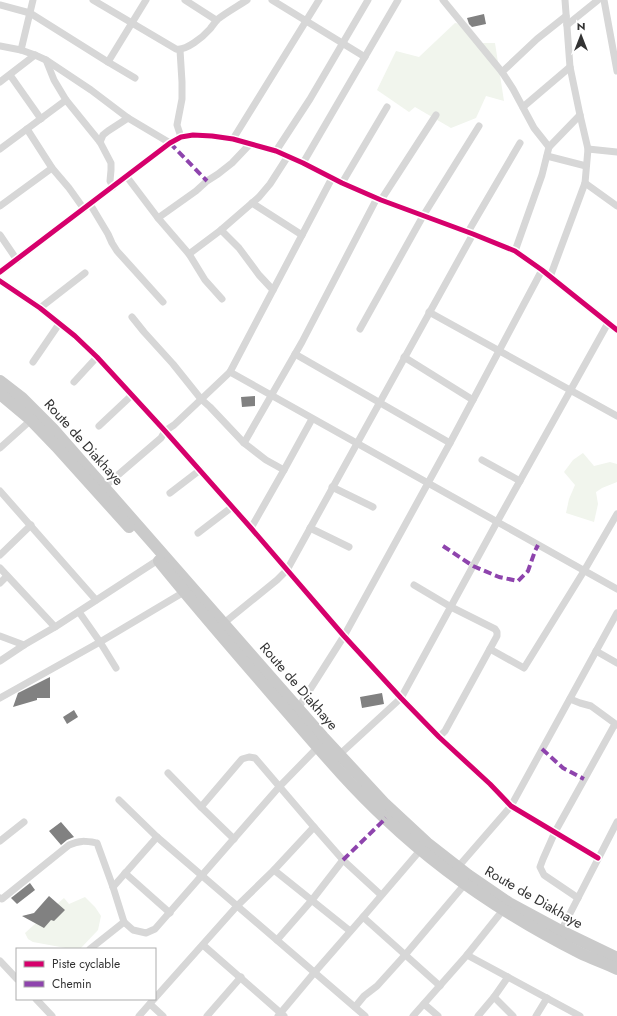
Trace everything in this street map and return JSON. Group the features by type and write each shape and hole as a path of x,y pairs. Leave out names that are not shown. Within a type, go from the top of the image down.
{"main road":[{"name":"Route de Diakhaye","path":"0,381 38,413 104,486 224,623 295,712 318,747 386,818 424,846 458,867 509,903 561,932 617,958"},
{"name":"Route de Diakhaye","path":"0,394 31,420 56,446 158,560 184,592 295,712 339,755 424,846 465,884 504,910 581,953 617,969"}],"street":[{"path":"21,50 33,0"},
{"path":"93,0 180,50 203,36 216,20 247,0"},
{"path":"108,62 146,0"},
{"path":"185,0 216,20"},
{"path":"272,0 365,57"},
{"path":"233,139 319,0"},
{"path":"276,151 310,99 368,0"},
{"path":"303,162 398,0"},
{"path":"444,0 502,72 534,128 549,147"},
{"path":"550,277 585,182 588,150 570,67 565,0"},
{"path":"567,25 598,0"},
{"path":"604,0 617,71"},
{"path":"0,5 30,13 136,78"},
{"path":"502,72 537,39 566,16"},
{"path":"0,46 21,50 46,60 91,90 128,118 170,143"},
{"path":"180,50 182,99 177,125 181,137"},
{"path":"0,82 35,55"},
{"path":"46,60 54,80 66,100 100,142 111,162 110,181 113,187"},
{"path":"523,107 570,67"},
{"path":"10,75 41,119"},
{"path":"0,149 66,100"},
{"path":"342,184 387,107"},
{"path":"515,251 542,175 549,147 580,115"},
{"path":"244,443 272,396 379,199 436,116"},
{"path":"100,142 103,135 128,118"},
{"path":"360,329 423,216 479,126"},
{"path":"27,129 52,168 87,206 108,234 117,251 163,302"},
{"path":"0,272 170,143 181,137 193,135 212,136 233,139 276,151 303,162 342,184 515,251 542,270 617,330"},
{"path":"224,623 277,580 287,570 520,143"},
{"path":"158,218 232,163 250,144"},
{"path":"588,150 617,152"},
{"path":"188,254 222,230 259,197 270,184 288,156"},
{"path":"547,156 586,166"},
{"path":"0,206 52,168"},
{"path":"127,177 188,254 205,280 222,299"},
{"path":"104,486 154,444 165,431 174,425 230,372 332,178"},
{"path":"585,182 617,206"},
{"path":"252,203 302,235"},
{"path":"222,230 259,276 273,290"},
{"path":"0,235 17,260"},
{"path":"295,712 344,636 450,443 542,270"},
{"path":"40,308 85,273"},
{"path":"0,281 40,308 75,336 97,357 200,470 344,636 400,698 439,737 490,784 511,806 598,858"},
{"path":"429,312 617,416"},
{"path":"132,317 201,399 244,443 266,460 284,470"},
{"path":"339,755 400,698 608,323"},
{"path":"33,362 59,324"},
{"path":"295,354 450,443"},
{"path":"74,382 97,357"},
{"path":"404,357 473,400"},
{"path":"230,372 617,589"},
{"path":"99,426 132,395"},
{"path":"251,528 312,418"},
{"path":"0,448 31,420"},
{"path":"482,460 520,481"},
{"path":"170,493 200,470"},
{"path":"332,487 373,507"},
{"path":"0,491 96,600"},
{"path":"198,533 232,507"},
{"path":"490,648 524,668 584,571 617,514"},
{"path":"0,555 31,526"},
{"path":"610,527 617,531"},
{"path":"310,528 349,547"},
{"path":"0,661 79,612 158,560"},
{"path":"0,568 55,627"},
{"path":"0,583 8,576"},
{"path":"414,585 420,590 451,607 495,629 497,632 497,636 444,731 439,737"},
{"path":"0,698 100,642 184,592"},
{"path":"79,612 116,668"},
{"path":"458,867 511,806 617,613"},
{"path":"0,636 24,645"},
{"path":"596,651 617,663"},
{"path":"570,699 591,706 616,724 555,832 540,867 544,875 578,898"},
{"path":"0,899 69,845 84,840 97,843 124,922 133,930 146,933 155,929 280,787 318,747"},
{"path":"201,807 242,760 248,757 255,758 343,860 381,896"},
{"path":"168,773 234,839"},
{"path":"119,800 157,837 365,1016"},
{"path":"0,841 24,822"},
{"path":"561,932 617,822"},
{"path":"156,997 237,906 274,870 314,827"},
{"path":"113,887 157,837"},
{"path":"203,945 241,977 281,1015 314,973 424,846"},
{"path":"277,940 312,900 343,860"},
{"path":"274,870 350,931"},
{"path":"125,873 170,913"},
{"path":"355,1006 364,996 377,986 405,955 465,884"},
{"path":"414,1016 504,910"},
{"path":"363,918 440,986"},
{"path":"91,948 124,922"},
{"path":"467,955 580,1016"},
{"path":"1,965 16,978"},
{"path":"207,1016 241,977"},
{"path":"478,1016 508,977"},
{"path":"494,997 513,1016"},
{"path":"536,1016 547,998"},
{"path":"37,1000 52,1016"},
{"path":"139,1016 153,1000 163,1016"},
{"path":"424,1004 438,1016"}],"shaded area":[{"path":"455,23 466,25 479,43 495,43 504,101 486,96 476,118 451,128 415,107 409,112 377,90 396,51 419,57"},
{"path":"583,453 594,466 610,462 617,464 617,482 596,492 598,504 594,522 566,513 569,499 575,485 564,472 573,460"},
{"path":"85,897 95,907 101,916 98,930 81,948 66,948 33,942 28,939 25,933 64,898 69,904"}],"building":[{"path":"484,14 486,24 472,27 469,24 467,18"},
{"path":"255,396 255,406 242,407 241,397"},
{"path":"50,677 50,698 37,698 37,700 13,707 18,693"},
{"path":"382,693 384,704 362,708 360,697"},
{"path":"74,710 78,717 67,724 63,717"},
{"path":"61,822 74,837 61,845 49,831"},
{"path":"30,883 35,890 17,904 11,898"},
{"path":"49,896 65,910 54,921 51,920 44,928 22,916 34,913"}],"marked path":[{"path":"170,143 207,181"},
{"path":"443,546 473,566 499,577 518,581 528,571 538,545"},
{"path":"542,749 563,768 584,779"},
{"path":"343,860 386,818"}],"cycle path":[{"path":"0,272 170,143 181,137 193,135 212,136 233,139 276,151 381,200 515,251 542,270 617,330"},
{"path":"0,281 40,308 75,336 97,357 251,528 344,636 439,737 490,784 511,806 598,858"}]}
